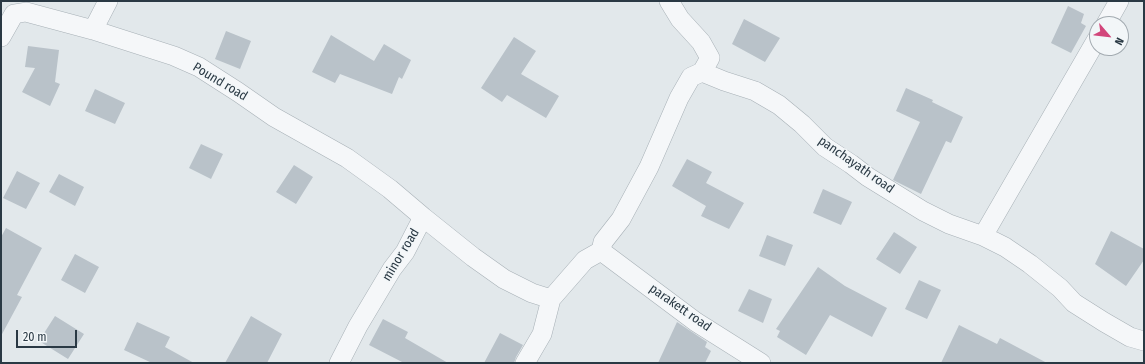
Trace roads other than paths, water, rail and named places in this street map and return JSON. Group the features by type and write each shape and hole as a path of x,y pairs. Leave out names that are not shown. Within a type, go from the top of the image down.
{"street":[{"path":"94,30 108,1"},
{"path":"525,363 542,334 551,299 585,260 601,251 603,242 621,219 649,167 691,77 702,72 710,58 701,42 680,19 669,1"},
{"path":"1111,16 1119,1"},
{"name":"Pound road","path":"1,37 13,7 26,12 94,30 174,56 199,67 274,117 347,158 390,189 423,217"},
{"path":"983,236 1089,53"},
{"name":"panchayath road","path":"702,72 755,91 779,105 802,124 825,148 922,211 949,224 983,236 1005,247 1030,264 1060,288 1074,303 1130,337 1144,341"},
{"name":"minor road","path":"339,363 358,326 392,269 405,252 423,217 473,257 504,278 532,293 551,299"},
{"name":"parakett road","path":"601,251 696,322 761,363"}]}
